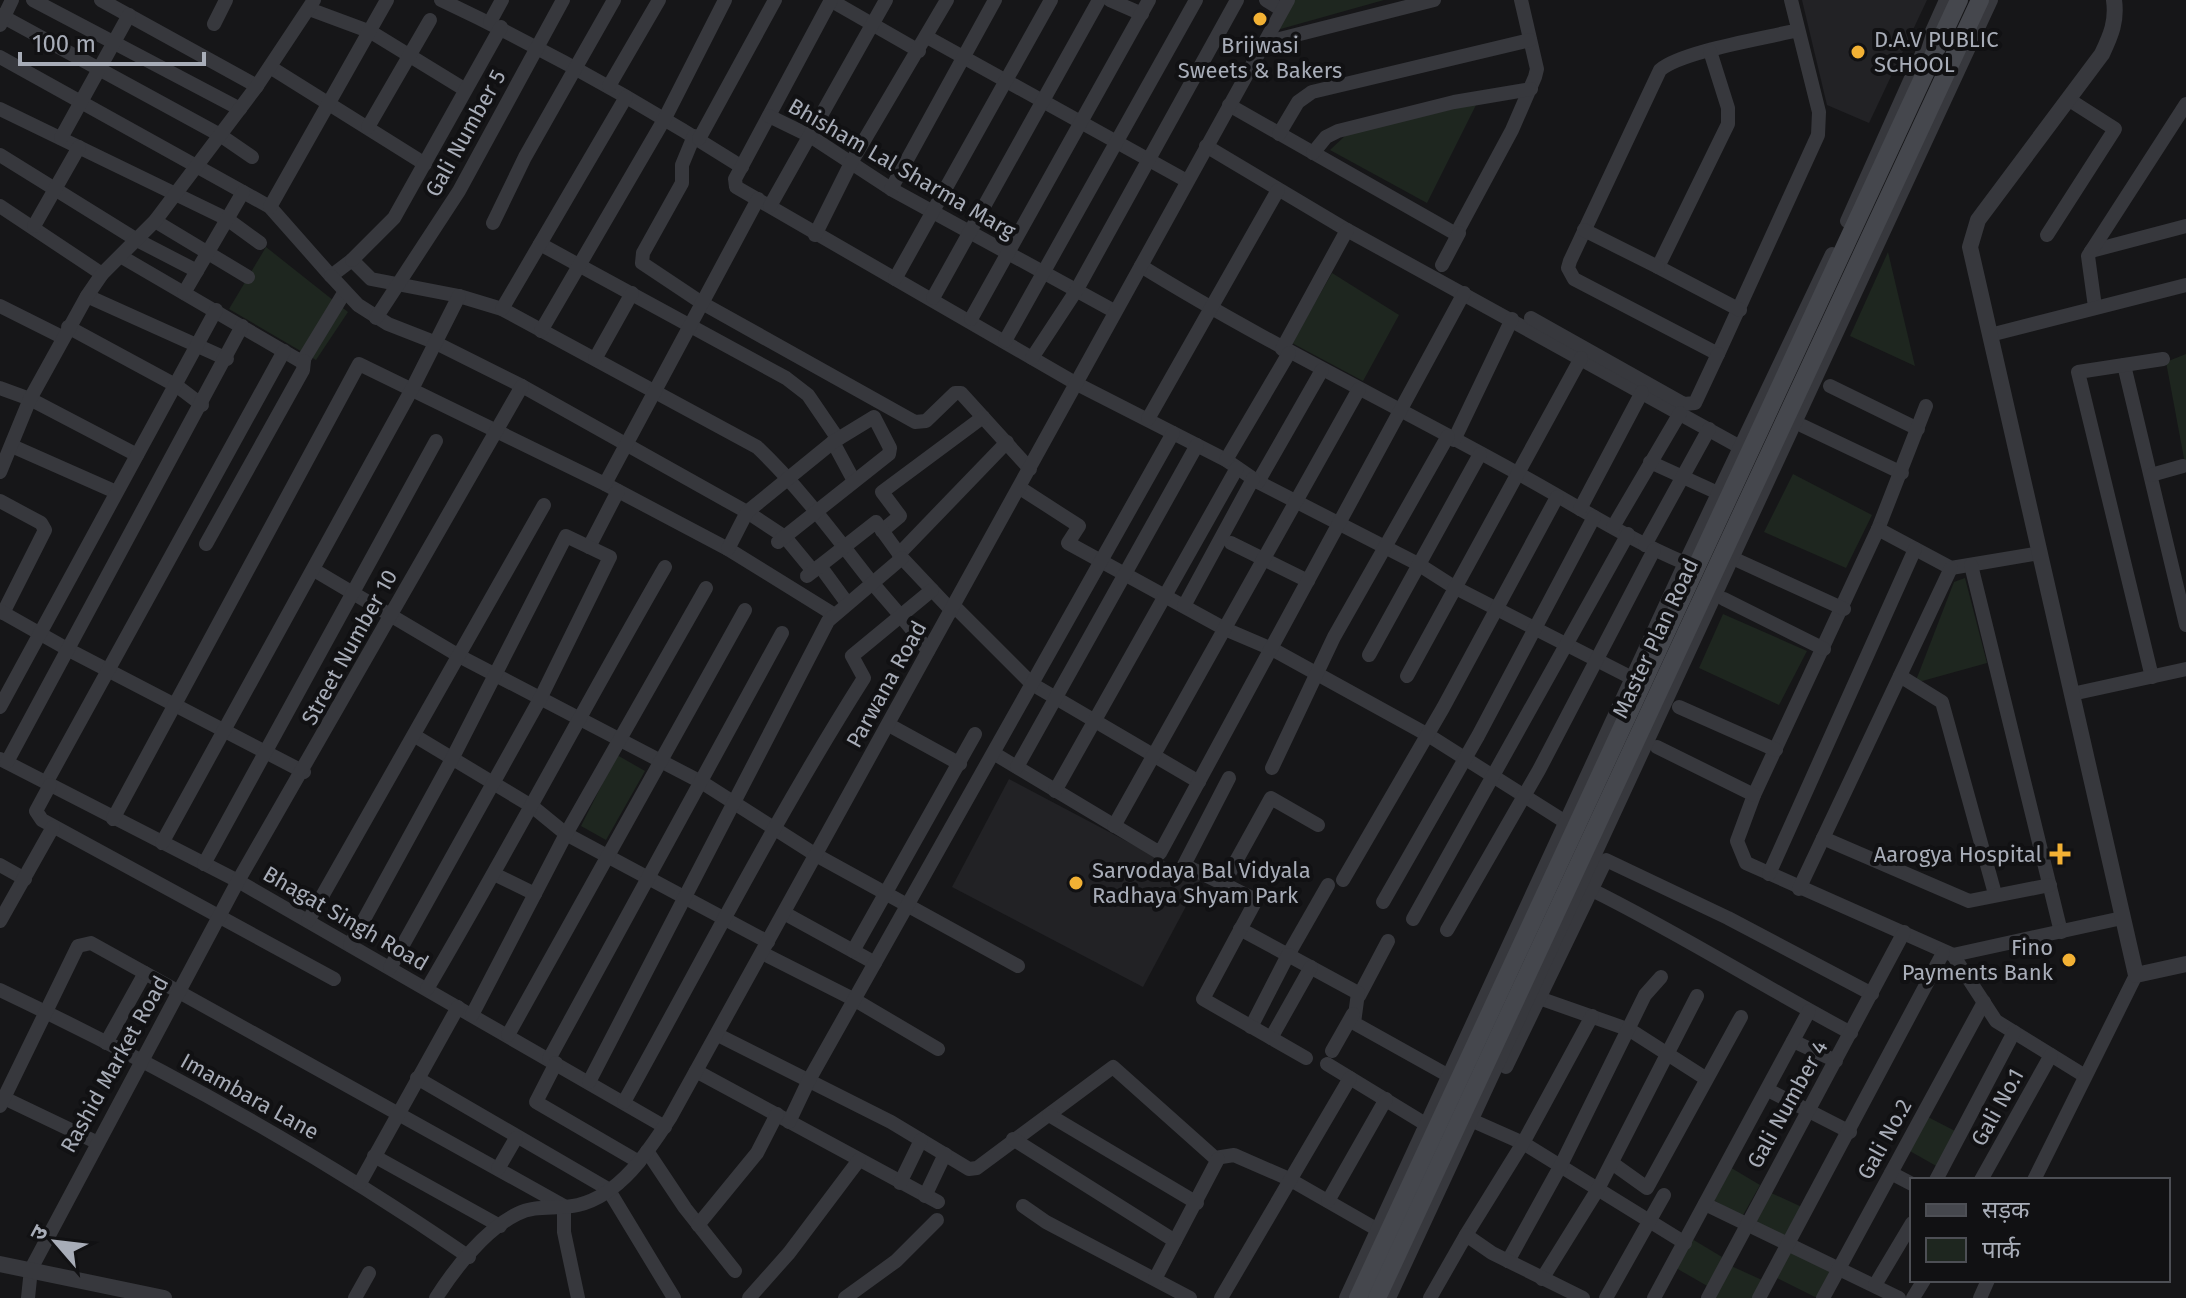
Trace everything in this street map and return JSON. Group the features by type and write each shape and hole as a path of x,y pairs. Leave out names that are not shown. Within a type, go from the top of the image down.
{"main road":[{"name":"Master Plan Road","path":"1358,1298 1692,556 1959,0"},
{"name":"Master Plan Road","path":"1377,1298 1980,0"}],"street":[{"path":"12,0 1,19 220,135 252,157"},
{"path":"33,0 240,109"},
{"path":"101,0 257,86"},
{"path":"214,24 226,0"},
{"path":"270,207 387,0"},
{"path":"443,0 496,24 665,118 742,167 734,185 815,235 971,319 1077,384 1197,445 1256,481 1418,564 1454,587 1632,678"},
{"path":"331,276 352,260 394,218 464,89 496,24 502,0"},
{"name":"Gali Number 5","path":"376,318 459,191 563,0"},
{"path":"493,223 525,157 614,0"},
{"path":"609,86 659,0"},
{"path":"541,331 665,118 725,0"},
{"path":"775,0 682,165 682,183 643,253 642,263 702,303 915,422 926,421 958,393 1030,469"},
{"path":"769,116 830,0 919,51"},
{"path":"589,547 625,443 702,303 764,202 810,136 886,0"},
{"path":"815,235 852,161 947,0"},
{"path":"891,189 995,0"},
{"path":"895,279 1051,0"},
{"path":"933,298 1099,0"},
{"path":"1110,0 1142,14"},
{"path":"971,319 1149,0"},
{"path":"1005,341 1196,0"},
{"path":"1032,358 1076,291 1237,0"},
{"path":"1266,0 1285,5"},
{"path":"1264,43 1434,0"},
{"path":"1442,265 1531,89 1537,69 1521,0"},
{"path":"1531,318 1684,404 1695,403 1818,135 1819,112 1791,0"},
{"path":"1346,1298 1632,678 1692,556 1718,493 1946,0"},
{"path":"1475,1122 1991,0"},
{"path":"2035,1178 2136,975 1970,247 1973,228 2102,54 2112,33 2116,14 2114,0"},
{"path":"0,472 30,399 87,296 102,274 122,257 176,194 257,86 311,4 371,32 464,89"},
{"name":"Parwana Road","path":"436,1298 469,1257 500,1226 529,1209 577,1205 608,1189 643,1156 665,1127 1285,5"},
{"path":"61,138 129,15"},
{"path":"368,127 430,20"},
{"path":"1718,354 1570,275 1570,261 1660,70 1673,62 1710,51 1798,30"},
{"path":"927,37 1187,181"},
{"path":"1279,134 1298,102 1312,92 1530,40"},
{"path":"1658,267 1728,124 1728,108 1710,51"},
{"path":"0,57 194,168 270,207 344,293 376,318 434,342 522,386 747,512 847,603"},
{"path":"270,67 425,164"},
{"path":"1313,153 1326,137 1338,131 1454,102 1531,89"},
{"path":"502,309 626,97"},
{"path":"2047,235 2115,129 2068,99"},
{"path":"2095,307 2086,263 2091,251 2186,104"},
{"path":"1229,105 1451,233 1459,233"},
{"path":"0,109 227,219 260,243"},
{"name":"Bhisham Lal Sharma Marg","path":"742,167 769,116 810,136 931,212 1114,311"},
{"path":"1206,146 1347,230 1740,447"},
{"path":"34,226 79,147"},
{"path":"0,155 137,240 197,271"},
{"path":"1148,419 1278,190"},
{"path":"184,293 243,192"},
{"path":"0,206 102,274"},
{"path":"155,221 248,277"},
{"path":"2091,251 2186,226"},
{"path":"1055,791 1165,596 1347,230"},
{"path":"1584,230 1740,310"},
{"path":"540,244 798,387 819,407 854,481"},
{"path":"122,257 304,361"},
{"path":"352,260 367,277 459,296 502,309 757,447 789,477 873,583 903,614 928,651"},
{"path":"1141,266 1285,351 1520,474 1649,547 1692,556"},
{"path":"1990,335 2186,285"},
{"path":"206,544 344,293"},
{"path":"595,359 632,293"},
{"path":"995,754 1160,853 1464,293"},
{"path":"87,296 227,359"},
{"path":"162,843 314,570 459,296"},
{"path":"0,306 65,332 177,386 202,405"},
{"path":"0,707 216,310"},
{"path":"1272,768 1383,547 1451,438 1512,319"},
{"path":"4,760 69,650 242,326"},
{"path":"284,351 108,669 36,811 42,820 53,827 334,979"},
{"path":"1407,676 1581,358"},
{"path":"2152,677 2078,372 2163,359"},
{"path":"113,819 357,366 367,365 495,433 611,488 728,549 833,614"},
{"path":"2124,365 2151,475 2179,564 2185,617"},
{"path":"1184,606 1322,370"},
{"name":"Street Number 10","path":"238,881 304,772 522,386"},
{"path":"1830,386 1918,429"},
{"path":"0,388 30,399 137,455"},
{"path":"1114,826 1359,389"},
{"path":"1580,509 1642,392"},
{"path":"1926,406 1902,473 1844,609 1754,795 1737,841 1746,863 1948,954 1996,1021 2085,1076"},
{"path":"1613,527 1680,413"},
{"path":"728,549 747,512 872,416 890,448 886,458 781,540"},
{"path":"882,531 900,516 882,492 983,417"},
{"path":"1803,426 1902,473"},
{"path":"1447,930 1525,795 1596,661 1709,429"},
{"path":"698,1225 757,1153 809,1080 1173,433"},
{"path":"204,864 436,441"},
{"path":"589,1082 833,614 901,556 1007,442"},
{"path":"1017,767 1127,576 1197,445"},
{"path":"12,446 116,492"},
{"path":"1369,655 1480,454"},
{"path":"1650,462 1718,493"},
{"path":"2151,475 2183,466"},
{"path":"1020,488 1079,526 1068,543 1225,629 1272,649 1428,735 1567,823"},
{"path":"1251,1027 1288,955 1428,735 1557,497"},
{"path":"0,501 41,523 45,530 2,612 304,772"},
{"path":"308,921 461,657 544,505"},
{"path":"1383,902 1466,757 1594,517"},
{"path":"813,571 876,522 932,590 1032,684 1199,782"},
{"path":"1878,529 1951,568 2040,553"},
{"path":"1413,919 1628,534"},
{"path":"350,945 452,759 566,536 610,557 540,699 390,968"},
{"path":"1231,543 1308,581"},
{"path":"1769,874 1915,549"},
{"path":"1739,561 1844,609"},
{"path":"1971,565 2061,932"},
{"path":"427,989 533,807 578,718 665,567"},
{"path":"1799,889 1951,568"},
{"path":"314,570 351,595 495,676 703,783 816,855 1018,966"},
{"path":"472,1015 566,834 706,588"},
{"path":"624,1102 725,920 772,827 864,678 852,656 932,590"},
{"path":"1724,599 1824,649"},
{"path":"508,1035 745,610"},
{"path":"735,1271 643,1156 536,1102 552,1061 647,878 703,783 782,633"},
{"path":"2072,694 2186,669"},
{"path":"1900,676 1942,702 1995,894"},
{"path":"1679,707 1776,750"},
{"path":"889,725 960,764"},
{"path":"853,951 975,734"},
{"path":"415,736 533,807 566,834 725,920 938,1049"},
{"path":"1657,747 1754,795"},
{"name":"Bhagat Singh Road","path":"4,760 238,881 665,1127"},
{"path":"1229,778 1184,865 1254,902 1203,999 1306,1058"},
{"path":"1228,886 1226,877 1271,798 1318,825"},
{"path":"0,921 53,827"},
{"path":"1823,838 1969,901 2050,885"},
{"path":"1389,1298 1606,860 1717,912 1872,994"},
{"path":"0,865 25,879"},
{"path":"494,874 535,894"},
{"name":"Rashid Market Road","path":"31,1269 96,1142 238,881"},
{"path":"1592,890 1718,955 1768,989 1851,1033"},
{"path":"784,913 875,963"},
{"path":"1948,954 2122,918"},
{"path":"1240,929 1359,996"},
{"name":"Gali Number 4","path":"1708,1298 1744,1225 1810,1110 1904,932"},
{"path":"1388,941 1329,1057 1350,1078 1427,1125"},
{"path":"96,1142 2,1102 82,943 91,943 564,1206 564,1232 578,1298"},
{"path":"1759,1298 1948,954"},
{"path":"2136,975 2186,964"},
{"path":"1271,1038 1311,967"},
{"path":"106,1043 145,973"},
{"path":"1508,1261 1561,1165 1645,995 1661,977"},
{"name":"Imambara Lane","path":"0,990 141,1060 360,1183 469,1257"},
{"path":"1542,1279 1598,1189 1697,996"},
{"path":"1539,998 1630,1030 1705,1078"},
{"name":"Gali No.2","path":"1823,1298 1984,1002"},
{"path":"360,1183 458,1007"},
{"path":"1654,1298 1809,1011"},
{"path":"1353,1014 1354,1023 1449,1076"},
{"path":"1430,1298 1523,1143 1592,1016"},
{"path":"1612,1163 1647,1188 1741,1017"},
{"path":"1937,1178 2014,1032"},
{"path":"718,1035 809,1080 973,1169 1113,1067 1218,1159"},
{"path":"1793,1041 1836,1061"},
{"name":"Gali No.1","path":"1982,1178 2051,1055"},
{"path":"696,1071 932,1199 945,1154"},
{"path":"417,1078 608,1189 674,1298"},
{"path":"1221,1298 1350,1078"},
{"path":"1768,1090 1850,1132"},
{"path":"1328,1201 1386,1099"},
{"path":"1049,1115 1197,1203"},
{"path":"1475,1122 1523,1143 1685,1243"},
{"path":"498,1169 516,1138"},
{"path":"1013,1139 1175,1241"},
{"path":"900,1183 921,1140"},
{"path":"1218,1159 1234,1155 1289,1179 1378,1230"},
{"path":"374,1156 500,1226"},
{"path":"1155,1279 1218,1159"},
{"path":"749,1298 789,1253 859,1160"},
{"path":"1891,1173 1910,1183"},
{"path":"1606,1298 1664,1195"},
{"path":"1705,1204 1899,1298"},
{"path":"1023,1206 1190,1298"},
{"path":"845,1298 896,1261 937,1220"},
{"path":"1875,1285 1910,1226"},
{"path":"1466,1235 1508,1261 1583,1298"},
{"path":"0,1264 31,1269 88,1291 164,1298"},
{"path":"28,1298 31,1269"},
{"path":"355,1298 369,1273"}],"shaded area":[{"name":"D.A.V PUBLIC SCHOOL","path":"1802,0 1927,0 1869,123 1827,105"},
{"name":"Sarvodaya Bal Vidyala Radhaya Shyam Park","path":"1009,779 1200,880 1143,987 952,887"}],"green space":[{"path":"1293,0 1384,0 1277,30"},
{"path":"1477,103 1427,203 1330,150 1346,135"},
{"path":"266,247 348,312 316,360 229,309"},
{"path":"1888,252 1915,366 1850,336"},
{"path":"1332,273 1399,315 1363,381 1292,343"},
{"path":"2186,354 2186,469 2166,362"},
{"path":"1793,474 1872,515 1846,568 1764,532"},
{"path":"1965,578 1987,663 1915,683 1954,582"},
{"path":"1723,614 1807,651 1779,705 1699,668"},
{"path":"617,755 645,771 606,840 581,826"},
{"path":"1926,1116 1957,1132 1938,1167 1908,1150"},
{"path":"1728,1166 1760,1185 1742,1217 1712,1199"},
{"path":"1769,1192 1802,1207 1783,1241 1749,1222"},
{"path":"1692,1239 1722,1257 1709,1287 1676,1268"},
{"path":"1792,1249 1832,1271 1817,1298 1775,1277"},
{"path":"1729,1265 1762,1280 1754,1298 1715,1298"}],"place":[{"name":"Brijwasi Sweets & Bakers","path":"1260,19"},
{"name":"D.A.V PUBLIC SCHOOL","path":"1858,52"},
{"name":"Aarogya Hospital","path":"2060,854"},
{"name":"Sarvodaya Bal Vidyala Radhaya Shyam Park","path":"1076,883"},
{"name":"Fino Payments Bank","path":"2069,960"}]}
